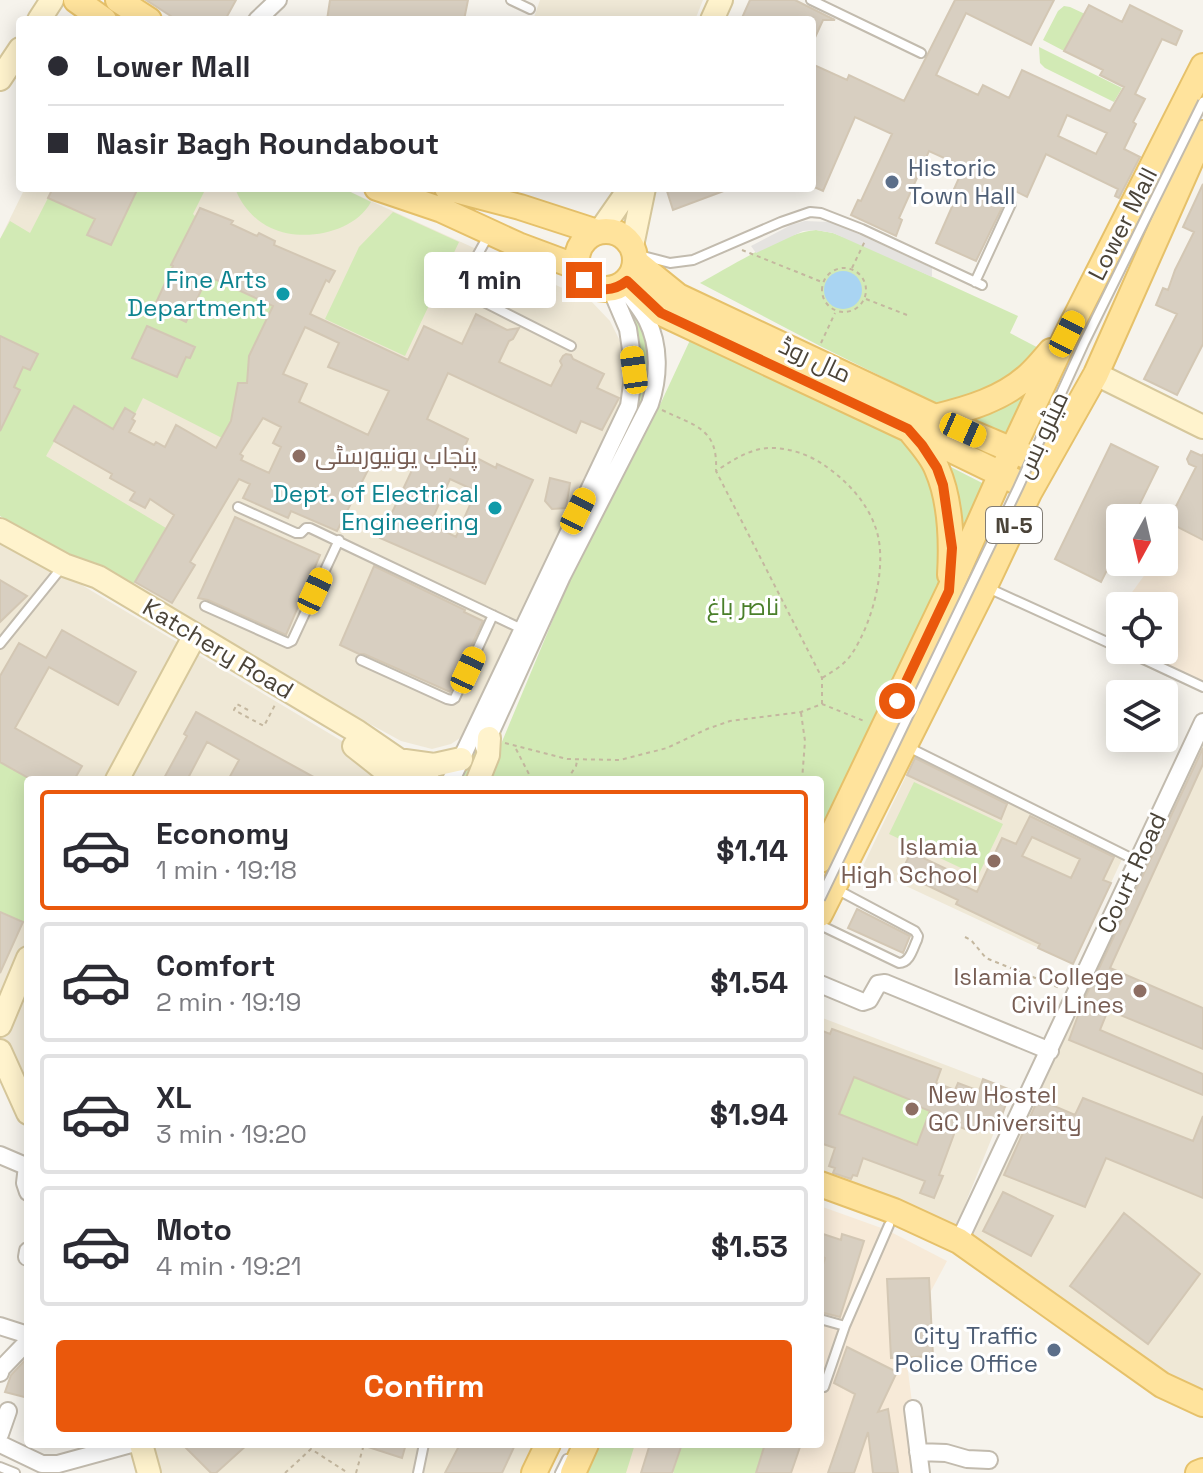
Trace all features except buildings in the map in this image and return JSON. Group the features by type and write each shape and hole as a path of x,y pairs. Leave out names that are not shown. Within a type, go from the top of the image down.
{"main road":[{"path":"76,0 98,16"},
{"path":"118,0 143,16"},
{"path":"0,79 16,55"},
{"name":"Lower Mall","path":"824,852 1067,334 1203,66"},
{"name":"Lower Mall","path":"826,893 904,746 1032,490 1096,374 1203,133"},
{"path":"389,192 442,210 518,245 577,267"},
{"path":"461,192 599,232 618,234 627,269"},
{"path":"627,192 599,232 589,236 578,250 577,267 580,274 590,285 603,290 627,269 643,192"},
{"name":"مال روڈ","path":"627,269 935,417 1046,465"},
{"name":"مال روڈ","path":"627,269 661,313 1032,490"},
{"path":"935,417 962,411 995,398 1029,376 1067,334"},
{"path":"1096,374 1203,427"},
{"path":"908,429 932,459 943,485 952,548 949,591"},
{"path":"0,530 64,565 93,589 192,641 278,698 399,770 434,765 464,770"},
{"path":"119,776 192,641"},
{"name":"Katchery Road","path":"192,641 358,732 399,770"},
{"path":"480,776 488,755 489,738"},
{"path":"0,1025 24,968"},
{"path":"0,1051 24,1104"},
{"path":"824,1185 894,1211 959,1241 1162,1385 1203,1404"},
{"path":"824,1203 889,1225 950,1255 1124,1377 1165,1402 1203,1417"},
{"path":"142,1448 149,1473"},
{"path":"534,1473 569,1454"}],"street":[{"path":"261,16 278,0"},
{"path":"464,770 489,738 562,576 650,404 656,381 656,352 627,269"},
{"path":"464,770 522,629 629,406 634,370 628,329 627,269"},
{"name":"Court Road","path":"959,1241 1203,722"},
{"path":"824,986 863,1002 869,1000 878,984 885,983 1050,1051"},
{"path":"0,1155 24,1165"},
{"path":"0,1326 24,1334"},
{"path":"0,1373 24,1345"},
{"path":"913,1409 921,1473"},
{"path":"8,1411 0,1434 42,1464 59,1469 119,1448"},
{"path":"918,1452 989,1460"}],"lane":[{"path":"511,0 530,9"},
{"path":"811,0 921,53"},
{"name":"میٹرو بس","path":"826,893 1084,343 1203,102"},
{"path":"627,269 693,260 810,212 832,216 978,284 1011,204"},
{"path":"490,232 466,276 466,283 474,297 571,346"},
{"path":"238,507 296,533 310,528 339,540 522,629"},
{"path":"205,606 288,643 292,641 339,540"},
{"path":"0,644 64,565"},
{"path":"985,586 1106,642"},
{"path":"361,660 452,700 493,615"},
{"path":"1154,664 1203,687"},
{"path":"904,746 1138,861"},
{"path":"824,927 872,945 901,964 907,960 917,940 915,931 826,893"},
{"path":"824,1387 845,1326 889,1225"},
{"path":"824,1320 845,1326"},
{"path":"418,1473 423,1448"},
{"path":"560,1473 569,1454"},
{"path":"0,1467 15,1473"}],"path":[{"path":"852,269 869,233"},
{"path":"730,245 823,282"},
{"path":"845,267 852,269 865,281 865,299 850,312 836,311 822,296 823,282 832,271 845,267"},
{"path":"865,299 907,315"},
{"path":"813,359 836,311"},
{"path":"650,404 701,428 712,439 717,456 716,471 822,678 822,704"},
{"path":"716,471 745,453 763,448 805,455 838,475 867,508 876,527 882,553 873,605 850,657 822,678"},
{"path":"248,710 237,704 234,710 264,726 278,698"},
{"path":"489,738 515,747 578,760 620,760 667,748 730,721 801,712 822,704 883,729"},
{"path":"801,712 805,741 802,776"},
{"path":"515,747 530,776"},
{"path":"570,776 578,760"},
{"path":"965,937 986,958 1076,994"},
{"path":"356,1473 363,1448"},
{"path":"285,1473 311,1449 348,1473"}],"shaded area":[{"path":"540,0 703,0 697,16 534,16"},
{"name":"پنجاب یونیورسٹی","path":"23,192 351,192 591,301 610,321 622,345 626,396 466,734 451,744 432,749 401,741 129,592 0,516 0,239"},
{"path":"805,221 841,226 932,268 932,277 833,233 816,230 803,231 756,253 751,246"},
{"path":"1203,495 1203,687 1154,664 1178,664 1178,592 1132,592 1144,576 1178,576 1178,530"},
{"path":"0,536 342,741 384,776 24,776 24,1103 0,1046"},
{"name":"Islamia College Civil Lines","path":"1203,740 1203,1406 958,1242"},
{"name":"Islamia High School","path":"915,757 1124,855 1073,964 863,866"},
{"name":"New Hostel GC University","path":"824,1019 1011,1090 954,1232 824,1177"},
{"path":"824,1207 887,1230 947,1261 931,1291 933,1361 908,1371 921,1473 573,1473 585,1448 824,1448"},
{"path":"142,1448 545,1448 534,1473 148,1473"}],"green space":[{"path":"1064,6 1085,14 1064,51 1043,40 1058,11"},
{"path":"1039,47 1122,88 1114,102 1045,68 1040,63"},
{"path":"136,192 204,192 193,214 196,217 171,264 173,266 154,307 186,322 208,276 273,306 251,352 247,383 238,383 235,415 222,438 143,398 135,414 126,409 113,429 74,407 46,456 166,528 129,592 0,516 0,239 10,221 30,233 48,198 95,219 88,235 110,245"},
{"path":"350,192 371,202 363,213 340,228 298,235 271,228 259,221 238,194"},
{"path":"393,212 459,242 405,356 325,319 359,247"},
{"path":"816,230 856,242 1018,316 1010,333 1052,355 1016,425 1004,437 700,283 773,243"},
{"path":"637,314 644,331 651,388 549,596 468,776 461,776 639,398 641,360 631,317"},
{"name":"ناصر باغ","path":"691,338 905,441 936,484 946,574 824,828 824,776 488,776 582,550 658,409"},
{"path":"943,463 990,487 960,560"},
{"path":"0,762 25,776 24,922 0,912"},
{"path":"914,782 1003,824 978,876 889,834"},
{"path":"854,1077 911,1099 910,1103 930,1111 917,1145 839,1114"},
{"path":"599,1448 634,1448 626,1473 586,1473"},
{"path":"681,1448 764,1448 756,1473 673,1472"}],"water":[{"path":"843,271 857,276 862,290 857,304 843,309 829,304 824,290 829,276"}],"place":[{"name":"Historic Town Hall","path":"892,182"},
{"name":"Fine Arts Department","path":"283,294"},
{"name":"پنجاب یونیورسٹی","path":"299,456"},
{"name":"Dept. of Electrical Engineering","path":"495,508"},
{"name":"Islamia High School","path":"994,861"},
{"name":"Islamia College Civil Lines","path":"1140,991"},
{"name":"New Hostel GC University","path":"912,1109"},
{"name":"City Traffic Police Office","path":"1054,1350"}],"route":[{"path":"584,280 603,290 617,288 627,281 661,313 908,429 922,445 937,468 943,485 952,548 949,591 897,701"}]}
